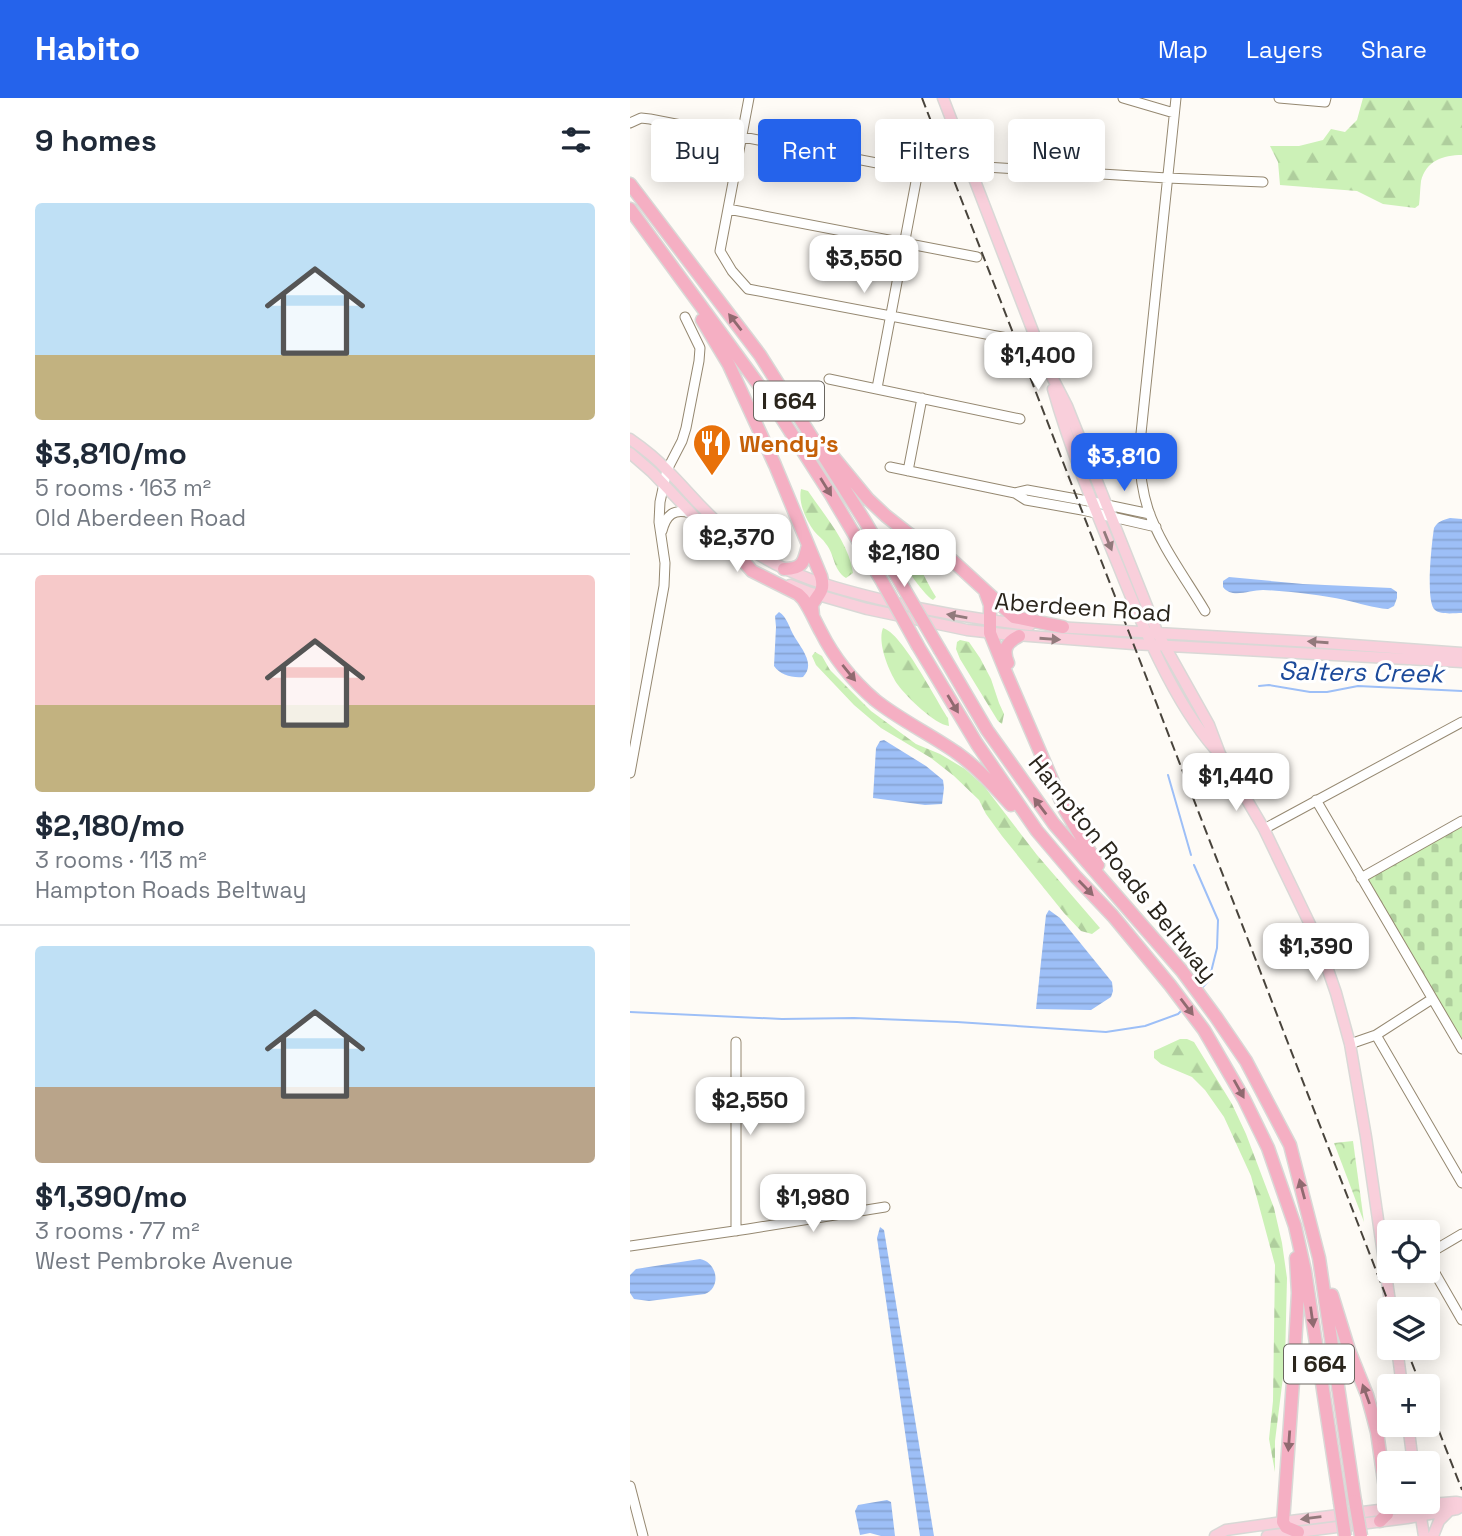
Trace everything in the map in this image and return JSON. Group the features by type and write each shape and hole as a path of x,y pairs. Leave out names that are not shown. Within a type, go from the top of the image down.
{"highway":[{"name":"Hampton Roads Beltway","path":"630,184 760,355 866,523 987,730 1027,789 1054,824 1182,971 1246,1061 1290,1145 1314,1234 1361,1536"},
{"name":"Hampton Roads Beltway","path":"630,209 772,403 831,495 977,744 1037,831 1170,985 1223,1060 1268,1148 1295,1226 1305,1270 1345,1536"},
{"path":"646,231 674,281 729,365 775,465 808,544 822,590 812,605 813,616"},
{"path":"760,355 805,413 836,462 886,516 909,534 953,561 1017,618 1063,627"},
{"path":"784,569 801,565 808,544"},
{"path":"738,555 752,571 798,594 807,605 836,658 874,699 973,765 1037,831"},
{"path":"984,590 990,603 990,627 1052,783 1076,831 1116,896"},
{"path":"1020,636 1009,642 1005,653 1028,723"},
{"path":"1281,1531 1298,1293 1295,1226"},
{"path":"1314,1234 1349,1350 1373,1413 1380,1451"},
{"path":"1380,1521 1387,1514"},
{"path":"1281,1531 1286,1527 1298,1532"}],"main road":[{"path":"943,98 951,119"},
{"path":"975,182 1047,367 1097,514 1200,732 1220,754 1264,829 1318,941 1336,993 1349,1044 1378,1220"},
{"path":"1047,367 1067,406 1112,517 1153,634"},
{"name":"Aberdeen Road","path":"630,439 667,470 720,526 756,553 822,590 867,609 957,628 1063,627 1462,653"},
{"name":"Aberdeen Road","path":"630,453 652,472 709,532 738,555 783,582 822,590"},
{"name":"Aberdeen Road","path":"990,627 1020,636 1462,662"},
{"path":"1440,1504 1456,1502 1462,1505"},
{"path":"1433,1536 1439,1521 1450,1510 1462,1505"},
{"path":"1440,1509 1450,1510"},
{"path":"1267,1536 1377,1511"},
{"path":"1298,1532 1380,1521 1400,1514"},
{"path":"1420,1514 1424,1536"},
{"path":"1215,1536 1226,1531 1281,1531"}],"street":[{"path":"744,121 749,98"},
{"path":"1123,98 1174,113"},
{"path":"1176,98 1140,443 1141,483 1156,527 1205,611"},
{"path":"1279,98 1326,100"},
{"path":"630,122 651,119"},
{"path":"744,136 875,161"},
{"path":"994,168 1263,182"},
{"path":"733,182 720,251 732,271 748,289 1007,338"},
{"path":"877,388 916,182"},
{"path":"728,209 977,257"},
{"path":"630,773 664,586 666,563 659,512 667,470 686,428 699,361 700,348 685,317"},
{"path":"829,379 1020,419"},
{"path":"908,471 922,398"},
{"path":"890,467 1015,493 1026,500 1156,527"},
{"path":"1015,493 1027,490 1150,514"},
{"path":"661,536 668,516 680,511 690,513"},
{"path":"1264,829 1462,722"},
{"path":"1316,800 1462,1049"},
{"path":"1361,878 1462,821"},
{"path":"1349,1044 1376,1035 1432,999"},
{"path":"1376,1035 1462,1183"},
{"path":"736,1042 736,1231"},
{"path":"630,1246 885,1207"},
{"path":"1440,1247 1462,1234"},
{"path":"1440,1282 1462,1320"},
{"path":"630,1486 643,1536"}],"green space":[{"path":"1363,98 1462,98 1462,155 1448,156 1431,164 1423,174 1419,205 1415,208 1383,204 1357,191 1280,185 1278,162 1270,146 1299,146 1323,140 1331,129 1345,132 1357,120"},
{"path":"801,489 808,491 847,551 853,573 846,578 839,571 829,548 808,522 802,506"},
{"path":"893,536 918,564 936,597 933,600 897,555 890,541"},
{"path":"883,628 891,633 909,654 948,718 949,726 914,703 898,685 883,649"},
{"path":"960,640 969,642 991,679 1004,714 1002,724 960,659 956,649"},
{"path":"815,652 822,656 830,670 871,711 916,744 965,769 984,786 1037,855 1100,928 1092,934 1081,931 1002,836 979,800 931,758 881,728 854,705 816,665 812,656"},
{"path":"1462,824 1462,1042 1366,879"},
{"path":"1180,1039 1194,1042 1232,1104 1274,1208 1282,1243 1287,1278 1285,1361 1275,1441 1275,1472 1269,1439 1273,1401 1275,1265 1251,1176 1224,1117 1192,1077 1161,1064 1154,1058 1154,1051"},
{"path":"1353,1141 1364,1222 1334,1143"}],"water":[{"path":"1450,518 1462,519 1462,613 1438,612 1432,605 1430,596 1434,528 1439,522"},
{"path":"1229,577 1391,588 1397,592 1397,598 1394,606 1388,609 1294,592 1263,590 1231,593 1223,587 1223,581"},
{"path":"779,612 786,619 808,661 807,672 803,677 787,675 774,666 775,616"},
{"path":"884,740 943,780 942,804 925,805 873,798 876,748 880,741"},
{"path":"1049,910 1060,918 1112,982 1111,997 1091,1010 1036,1009 1046,915"},
{"path":"880,1227 884,1230 934,1536 920,1536 877,1238"},
{"path":"700,1259 710,1265 715,1275 714,1286 705,1294 649,1301 634,1299 630,1293 630,1275 636,1269"},
{"path":"887,1500 891,1502 895,1536 870,1533 860,1535 855,1511 858,1505"}],"waterway":[{"name":"Salters Creek","path":"1259,686 1269,685 1310,692 1327,692 1358,686 1462,691"},
{"path":"1168,775 1191,855"},
{"path":"1194,865 1218,920 1217,948 1209,980 1201,989"},
{"path":"630,1012 782,1019 854,1018 957,1022 1106,1032 1145,1026 1178,1014 1183,1009"}],"railway":[{"path":"922,98 1386,1297"},
{"path":"1411,1360 1416,1374"},
{"path":"1440,1434 1462,1490"}],"place":[{"name":"Wendy's","path":"712,477"}]}
